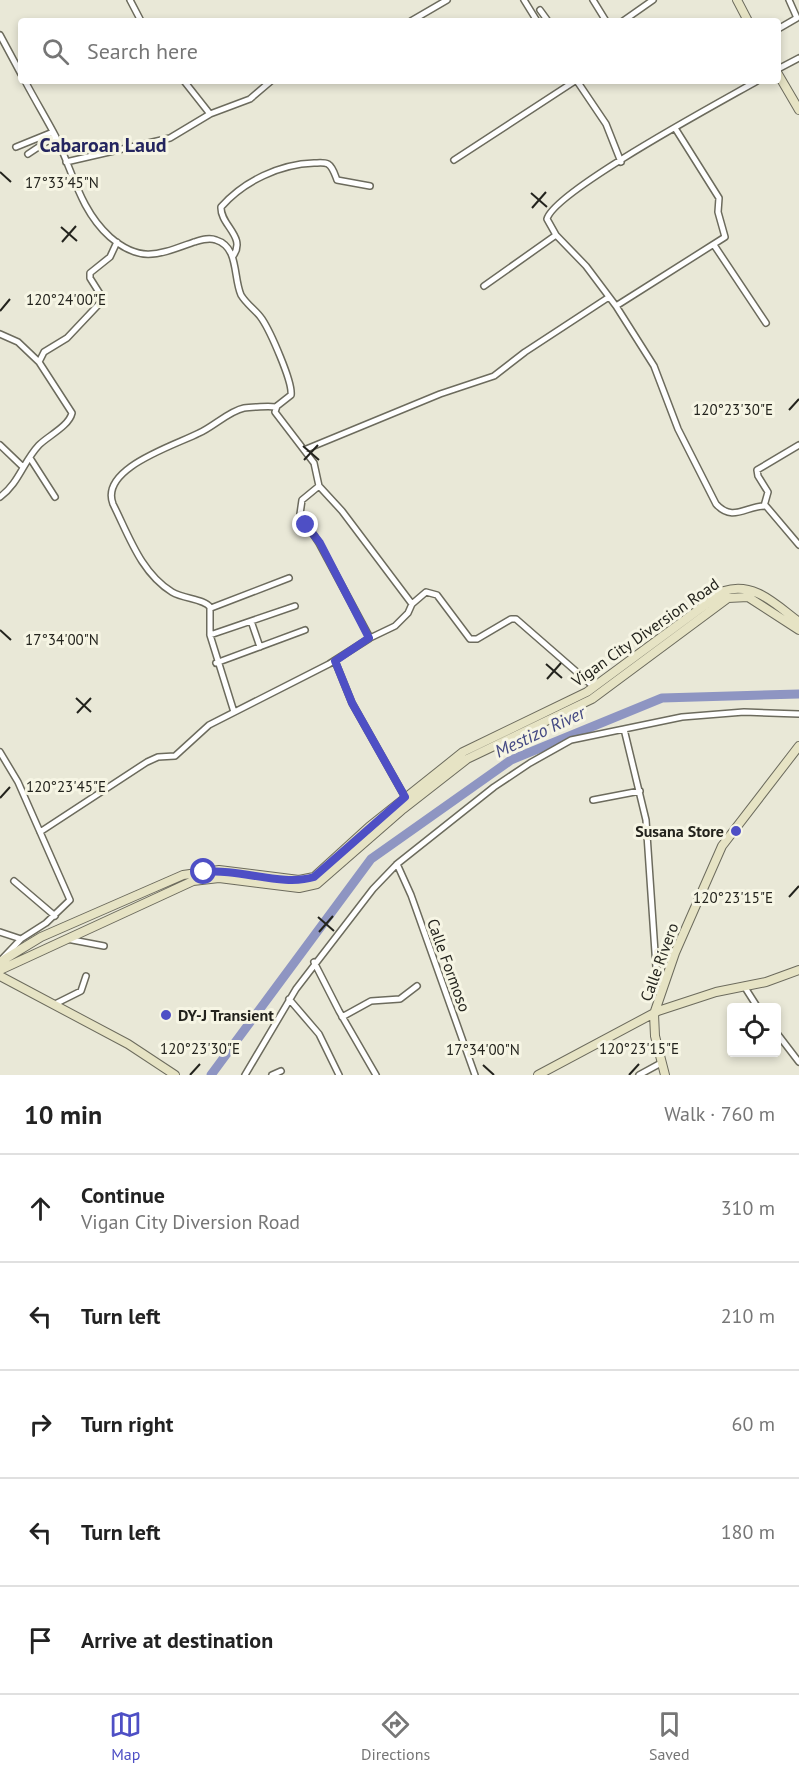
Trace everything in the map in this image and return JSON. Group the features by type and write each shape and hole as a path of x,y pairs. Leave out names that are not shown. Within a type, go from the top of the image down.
{"main road":[{"path":"737,0 746,18"},
{"path":"781,79 799,110"},
{"name":"Vigan City Diversion Road","path":"0,970 80,931 193,881 219,878 299,888 317,884 402,803 467,759 591,699 724,591 741,587 764,596 799,622"},
{"name":"Vigan City Diversion Road","path":"0,961 41,937 192,873 219,870 299,880 314,877 463,752 594,687 728,598 741,596 760,603 799,630"},
{"name":"Calle Rivero","path":"665,1075 661,1063 654,1014 664,985 722,846 799,746"},
{"path":"76,921 80,931"},
{"path":"538,1075 654,1014 716,992 766,982 799,970"},
{"path":"0,978 11,980 147,1054 175,1075"}],"street":[{"path":"130,0 139,18"},
{"path":"416,18 447,0"},
{"path":"524,0 535,18"},
{"path":"593,0 604,18"},
{"path":"626,18 652,0"},
{"path":"781,27 797,18 789,0"},
{"path":"540,10 546,18"},
{"path":"0,35 18,68"},
{"path":"781,67 799,58"},
{"path":"27,84 54,134 75,187 92,215 117,242 135,253 148,256 211,238 223,244 233,255 239,290 247,305 262,320 291,384 290,397 276,407 241,409 198,434 148,455 127,471 112,490 113,504 150,574 174,593 189,600 205,602 211,608 210,635 216,663 234,712"},
{"path":"186,84 210,114"},
{"path":"66,162 170,138 210,114 250,99 267,84"},
{"path":"454,160 571,84"},
{"path":"578,84 606,124 621,162"},
{"path":"752,84 675,128 564,198 550,212 548,222 556,235 586,266 616,306 654,366 678,429 716,504 725,512 734,514 764,506 772,510 799,545"},
{"path":"616,306 725,235 718,212 720,200 675,128"},
{"path":"16,147 54,134"},
{"path":"28,154 54,134"},
{"path":"233,255 237,250 236,237 222,214 221,207 255,181 276,170 293,165 325,163 331,167 338,180 370,186"},
{"path":"484,286 556,235"},
{"path":"39,362 44,352 67,338 100,302 102,297 90,278 90,273 110,257 117,242"},
{"path":"714,244 766,323"},
{"path":"304,450 440,394 494,376 525,352 609,297"},
{"path":"0,334 18,342 31,357 39,362 68,404 72,416 30,458 17,481 0,496"},
{"path":"276,407 276,414 316,468 319,486 342,511 412,604"},
{"path":"0,445 23,467"},
{"path":"764,506 768,492 757,470 799,445"},
{"path":"30,458 56,497"},
{"path":"319,486 302,500 300,514 320,543 369,638"},
{"path":"211,608 289,578"},
{"path":"40,832 147,762 158,757 178,755 204,729 335,661 369,638 399,623 412,604 426,592 437,595 463,632 472,640 511,619 516,619 594,687"},
{"path":"210,635 295,606"},
{"path":"251,621 260,647"},
{"path":"216,663 305,630"},
{"path":"335,661 352,703 402,803"},
{"path":"245,1075 288,999 314,962 373,889 397,864 494,787 545,754 572,740 707,714 799,714"},
{"path":"624,729 640,791 649,850 656,968 664,985"},
{"path":"0,752 18,782 49,858 70,898 68,905 21,939 0,961"},
{"path":"593,800 640,791"},
{"name":"Calle Formoso","path":"397,864 411,895 475,1075"},
{"path":"14,881 55,916"},
{"path":"0,933 21,939"},
{"path":"65,938 104,946"},
{"path":"314,962 342,1017 376,1075"},
{"path":"55,1004 81,991 86,976"},
{"path":"342,1017 371,1001 400,999 417,986"},
{"path":"744,986 755,1003"},
{"path":"288,999 319,1034 339,1075"},
{"path":"781,1037 799,1062"},
{"path":"639,1075 661,1063"},
{"path":"272,1075 281,1071"}],"waterway":[{"name":"Mestizo River","path":"211,1075 371,859 511,760 662,698 799,694"}],"place":[{"name":"Susana Store","path":"736,831"},
{"name":"DY-J Transient","path":"166,1015"}],"district":[{"name":"Cabaroan Laud","path":"103,145"}],"route":[{"path":"204,872 219,870 299,880 314,877 405,797 352,703 335,661 369,638 343,592 320,543 306,525"}]}
